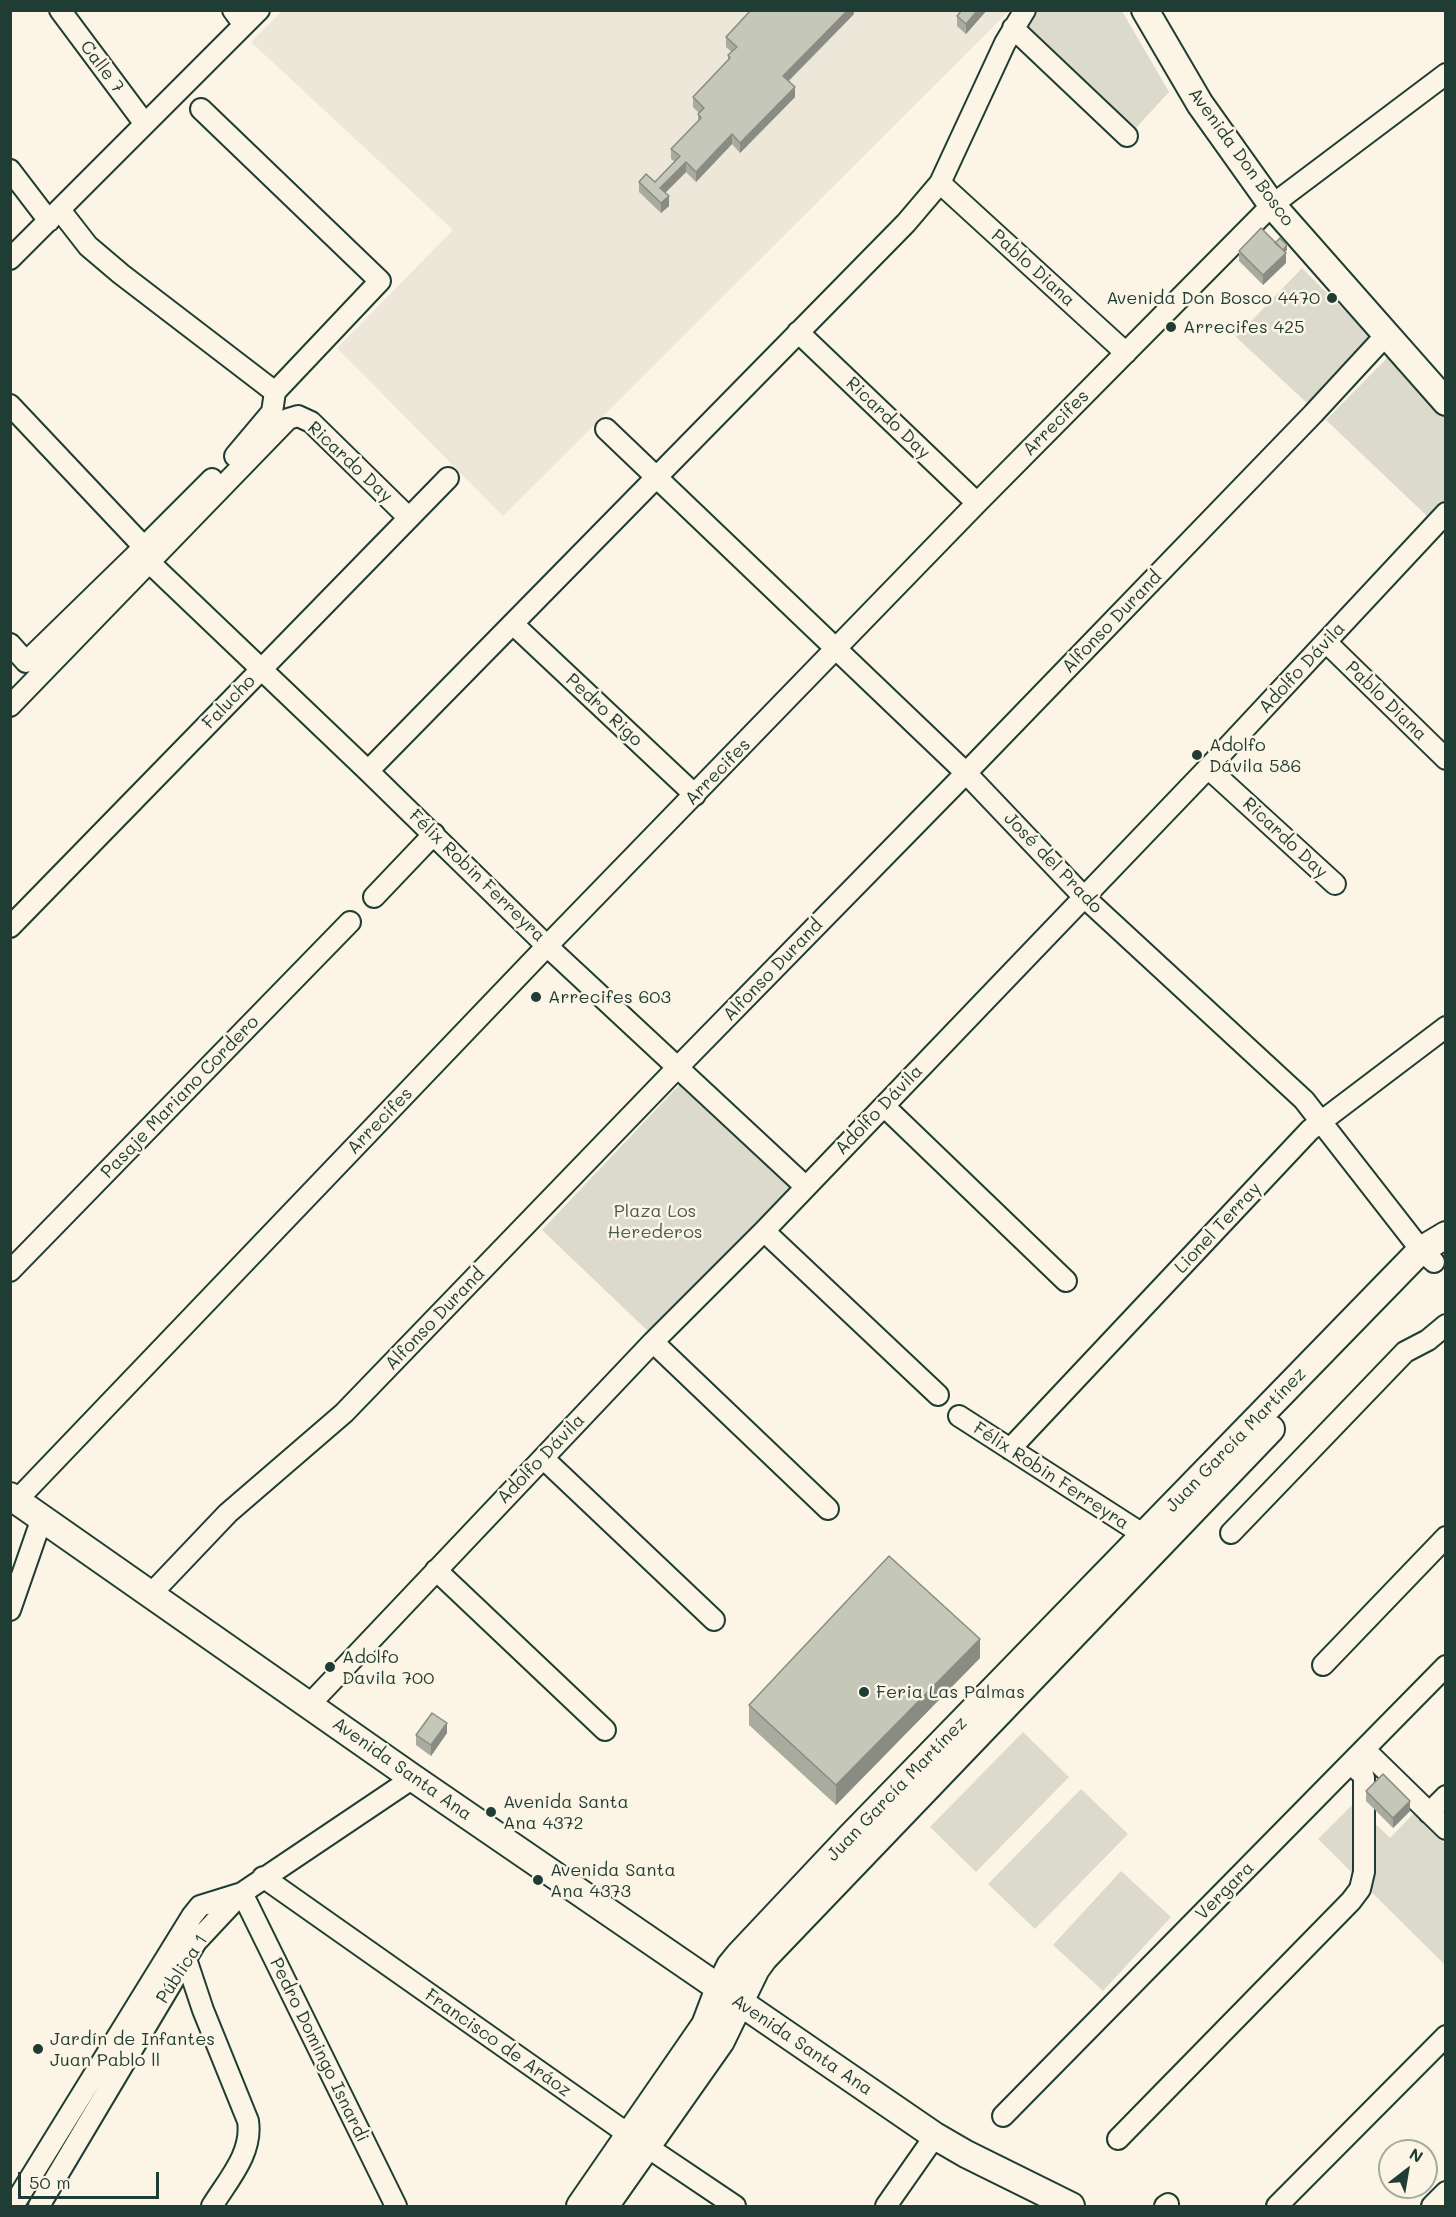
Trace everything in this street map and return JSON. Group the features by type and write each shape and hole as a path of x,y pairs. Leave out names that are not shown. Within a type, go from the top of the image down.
{"main road":[{"name":"Avenida Don Bosco","path":"1145,10 1200,104 1272,205 1446,402"},
{"name":"Juan García Martínez","path":"580,2206 721,2041 756,1969 764,1958 1433,1256 1446,1235"},
{"name":"Juan García Martínez","path":"605,2206 637,2140 705,2025 719,1988 730,1966 739,1955 851,1836 1144,1535 1433,1256"},
{"name":"Avenida Santa Ana","path":"14,1498 150,1596 935,2136 966,2154 1071,2206"}],"street":[{"name":"Calle 7","path":"60,10 145,124"},
{"path":"10,259 145,124 239,18 259,10"},
{"path":"368,771 906,223 940,183 1013,28 1025,10"},
{"path":"1013,28 1127,136"},
{"name":"Arrecifes","path":"14,1498 977,503 1272,205 1446,74"},
{"path":"10,705 240,452 272,412 275,392 380,282 201,110"},
{"path":"10,170 88,246 121,274 275,392"},
{"name":"Pablo Diana","path":"940,183 1126,353"},
{"name":"Ricardo Day","path":"798,332 977,503"},
{"name":"Alfonso Durand","path":"150,1596 228,1513 344,1413 966,773 1313,414 1386,335"},
{"name":"Félix Robin Ferreyra","path":"10,405 147,555 262,669 547,946 806,1187"},
{"name":"Ricardo Day","path":"147,555 288,419 298,416 311,422 408,517"},
{"name":"José del Prado","path":"606,429 966,773 1083,897 1304,1100 1433,1256"},
{"name":"Falucho","path":"10,927 448,477"},
{"name":"Adolfo Dávila","path":"310,1704 653,1342 764,1231 1208,768 1446,513"},
{"path":"10,644 26,662 147,555"},
{"name":"Pedro Rigo","path":"513,624 695,795"},
{"name":"Pablo Diana","path":"1326,643 1446,759"},
{"name":"Ricardo Day","path":"1208,768 1335,884"},
{"path":"374,897 434,834"},
{"name":"Pasaje Mariano Cordero","path":"10,1271 350,922"},
{"name":"Lionel Terray","path":"1010,1449 1321,1120 1446,1027"},
{"path":"884,1106 1065,1281"},
{"path":"764,1231 938,1395"},
{"path":"1231,1533 1406,1352 1428,1340 1446,1325"},
{"path":"653,1342 828,1509"},
{"name":"Félix Robin Ferreyra","path":"959,1416 1144,1535"},
{"path":"543,1458 714,1620"},
{"path":"10,1610 42,1518"},
{"path":"1323,1665 1446,1537"},
{"path":"436,1570 606,1731"},
{"name":"Vergara","path":"1003,2116 1446,1666"},
{"path":"1365,1750 1446,1829"},
{"path":"1118,2139 1351,1901 1360,1889 1364,1872 1364,1778 1351,1764"},
{"path":"13,2206 200,1906 242,1893 413,1778"},
{"path":"1429,1813 1446,1796"},
{"name":"Francisco de Aráoz","path":"263,1877 637,2140 735,2206"},
{"name":"Pública 1","path":"39,2206 196,1942 242,1893"},
{"name":"Pedro Domingo Isnardi","path":"242,1893 396,2206"},
{"path":"186,1959 203,2010 248,2121 249,2140 243,2155 212,2206"},
{"path":"1277,2206 1446,2036"},
{"path":"886,2206 935,2136"},
{"path":"1432,2206 1446,2192"}],"shaded area":[{"path":"283,10 1009,11 503,516 337,348 453,230 251,42"}],"green space":[{"path":"1034,11 1122,11 1169,92 1135,129 1026,24"},
{"path":"1302,268 1371,337 1307,403 1236,337"},
{"path":"1390,355 1445,415 1445,499 1428,517 1326,420"},
{"name":"Plaza Los Herederos","path":"683,1081 790,1188 652,1335 542,1230"},
{"path":"1023,1732 1069,1777 976,1872 930,1827"},
{"path":"1081,1789 1128,1834 1035,1929 988,1884"},
{"path":"1354,1803 1390,1838 1414,1813 1445,1844 1445,1965 1318,1839"},
{"path":"1121,1871 1171,1917 1103,1991 1053,1945"}],"building":[{"path":"751,10 848,10 783,76 795,87 740,143 732,134 696,172 686,162 660,188 669,196 661,203 639,182 646,174 655,182 680,156 671,149 701,118 698,114 704,108 693,97 730,58 728,55 737,47 726,37"},
{"path":"962,10 978,10 966,24 957,16"},
{"path":"1261,228 1286,253 1263,275 1239,251"},
{"path":"1280,238 1287,245 1283,250 1275,243"},
{"name":"Feria Las Palmas","path":"889,1556 980,1639 836,1785 749,1705"},
{"path":"432,1713 447,1723 431,1745 416,1735"},
{"path":"1383,1774 1410,1801 1393,1818 1366,1791"}],"place":[{"name":"Avenida Don Bosco 4470","path":"1332,298"},
{"name":"Arrecifes 425","path":"1171,327"},
{"name":"Adolfo Dávila 586","path":"1197,755"},
{"name":"Arrecifes 603","path":"536,997"},
{"name":"Adolfo Davila 700","path":"330,1667"},
{"name":"Feria Las Palmas","path":"864,1692"},
{"name":"Avenida Santa Ana 4372","path":"491,1812"},
{"name":"Avenida Santa Ana 4373","path":"538,1880"},
{"name":"Jardín de Infantes Juan Pablo ll","path":"38,2049"}]}
